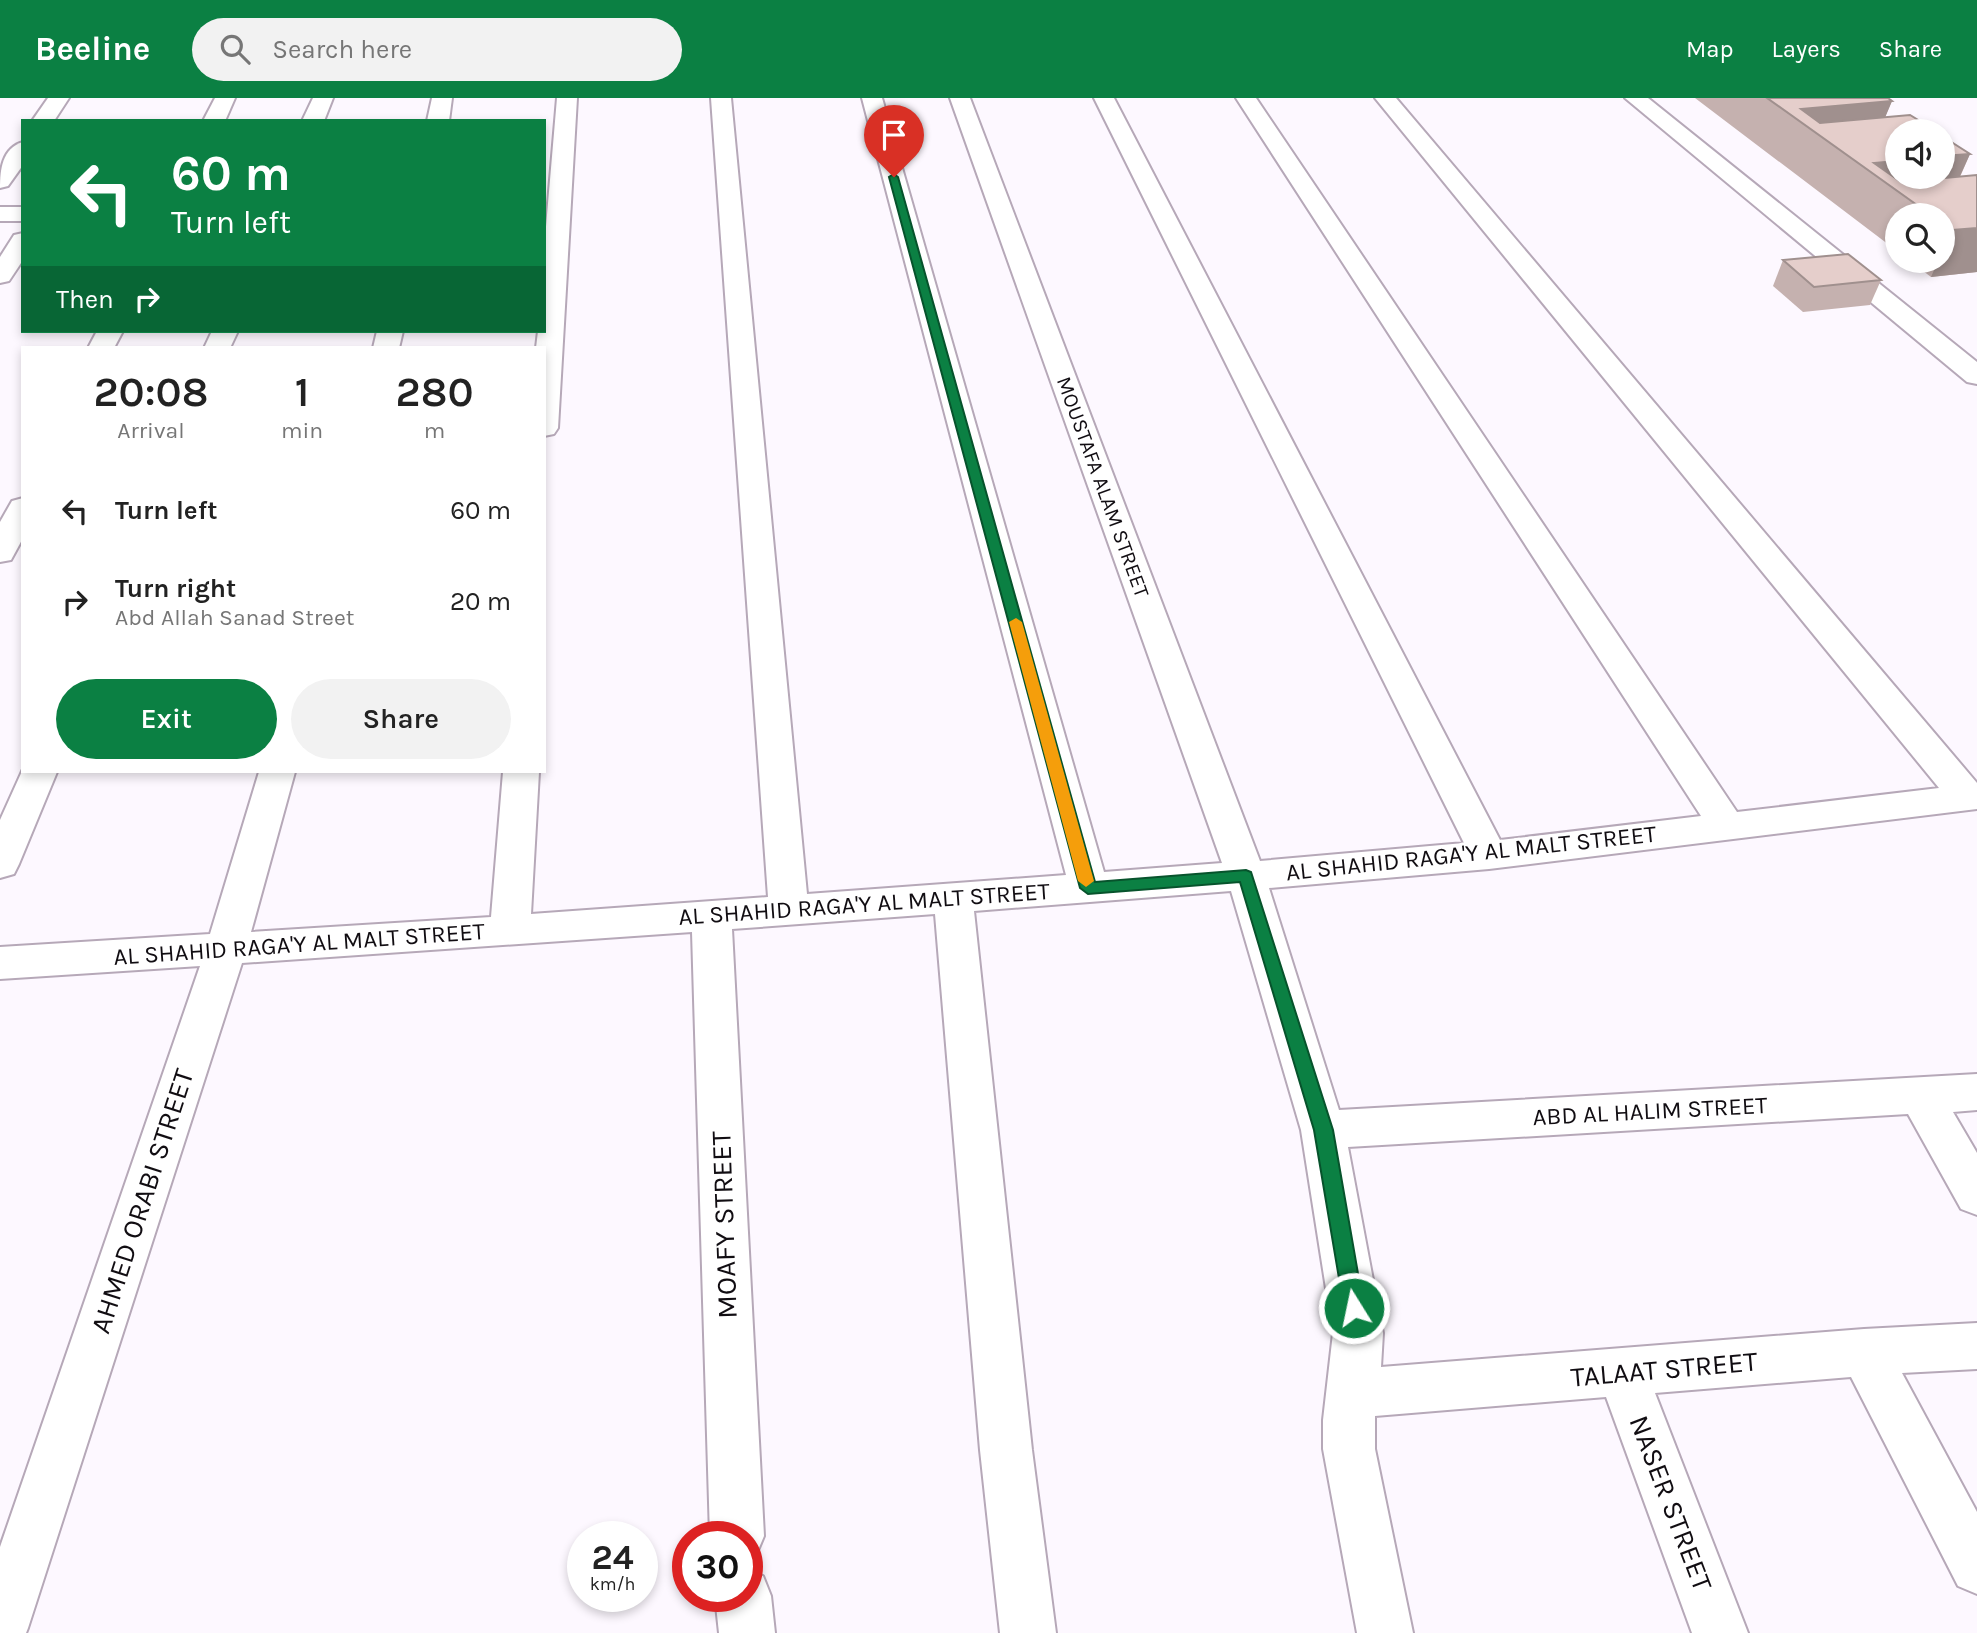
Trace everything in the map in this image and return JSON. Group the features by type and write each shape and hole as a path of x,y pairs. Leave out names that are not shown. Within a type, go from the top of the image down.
{"street":[{"path":"44,119 59,98"},
{"path":"215,119 225,98"},
{"path":"314,119 323,98"},
{"path":"438,119 442,98"},
{"path":"546,399 567,98"},
{"path":"721,98 789,910"},
{"path":"872,98 1088,888"},
{"name":"MOUSTAFA ALAM STREET","path":"960,98 1246,876 1324,1130 1358,1333 1357,1368 1346,1427 1385,1633"},
{"path":"1104,98 1489,855"},
{"path":"1246,98 1727,826"},
{"path":"1385,98 1972,797"},
{"path":"1635,98 1977,376"},
{"path":"0,181 21,152"},
{"path":"0,214 21,214"},
{"path":"0,276 21,243"},
{"path":"0,553 21,511"},
{"path":"0,864 39,773"},
{"name":"AHMED ORABI STREET","path":"0,1628 226,950 277,773"},
{"path":"510,931 521,773"},
{"name":"AL SHAHID RAGA'Y AL MALT STREET","path":"0,962 510,931 1246,876 1489,855 1972,797"},
{"path":"953,899 1006,1450 1028,1633"},
{"name":"MOAFY STREET","path":"711,914 736,1521"},
{"name":"ABD AL HALIM STREET","path":"1324,1130 1977,1092"},
{"path":"1920,1095 1977,1195"},
{"name":"TALAAT STREET","path":"1352,1394 1864,1352 1977,1346"},
{"path":"1864,1352 1977,1567"},
{"name":"NASER STREET","path":"1622,1373 1720,1633"},
{"path":"745,1612 747,1633"}],"building":[{"path":"1767,98 1888,98 1892,101 1801,109 1820,123 1910,115 1916,119 1885,119 1885,162 1874,163 1885,171 1885,182"},
{"path":"1955,144 1970,154 1955,155"},
{"path":"1977,175 1977,228 1955,230 1955,203 1914,203 1895,189 1955,189 1955,177"},
{"path":"1848,254 1881,280 1814,287 1783,260"}],"slow traffic":[{"path":"1016,622 1086,881"}],"route":[{"path":"894,177 1088,888 1246,876 1324,1130 1354,1308"}]}
